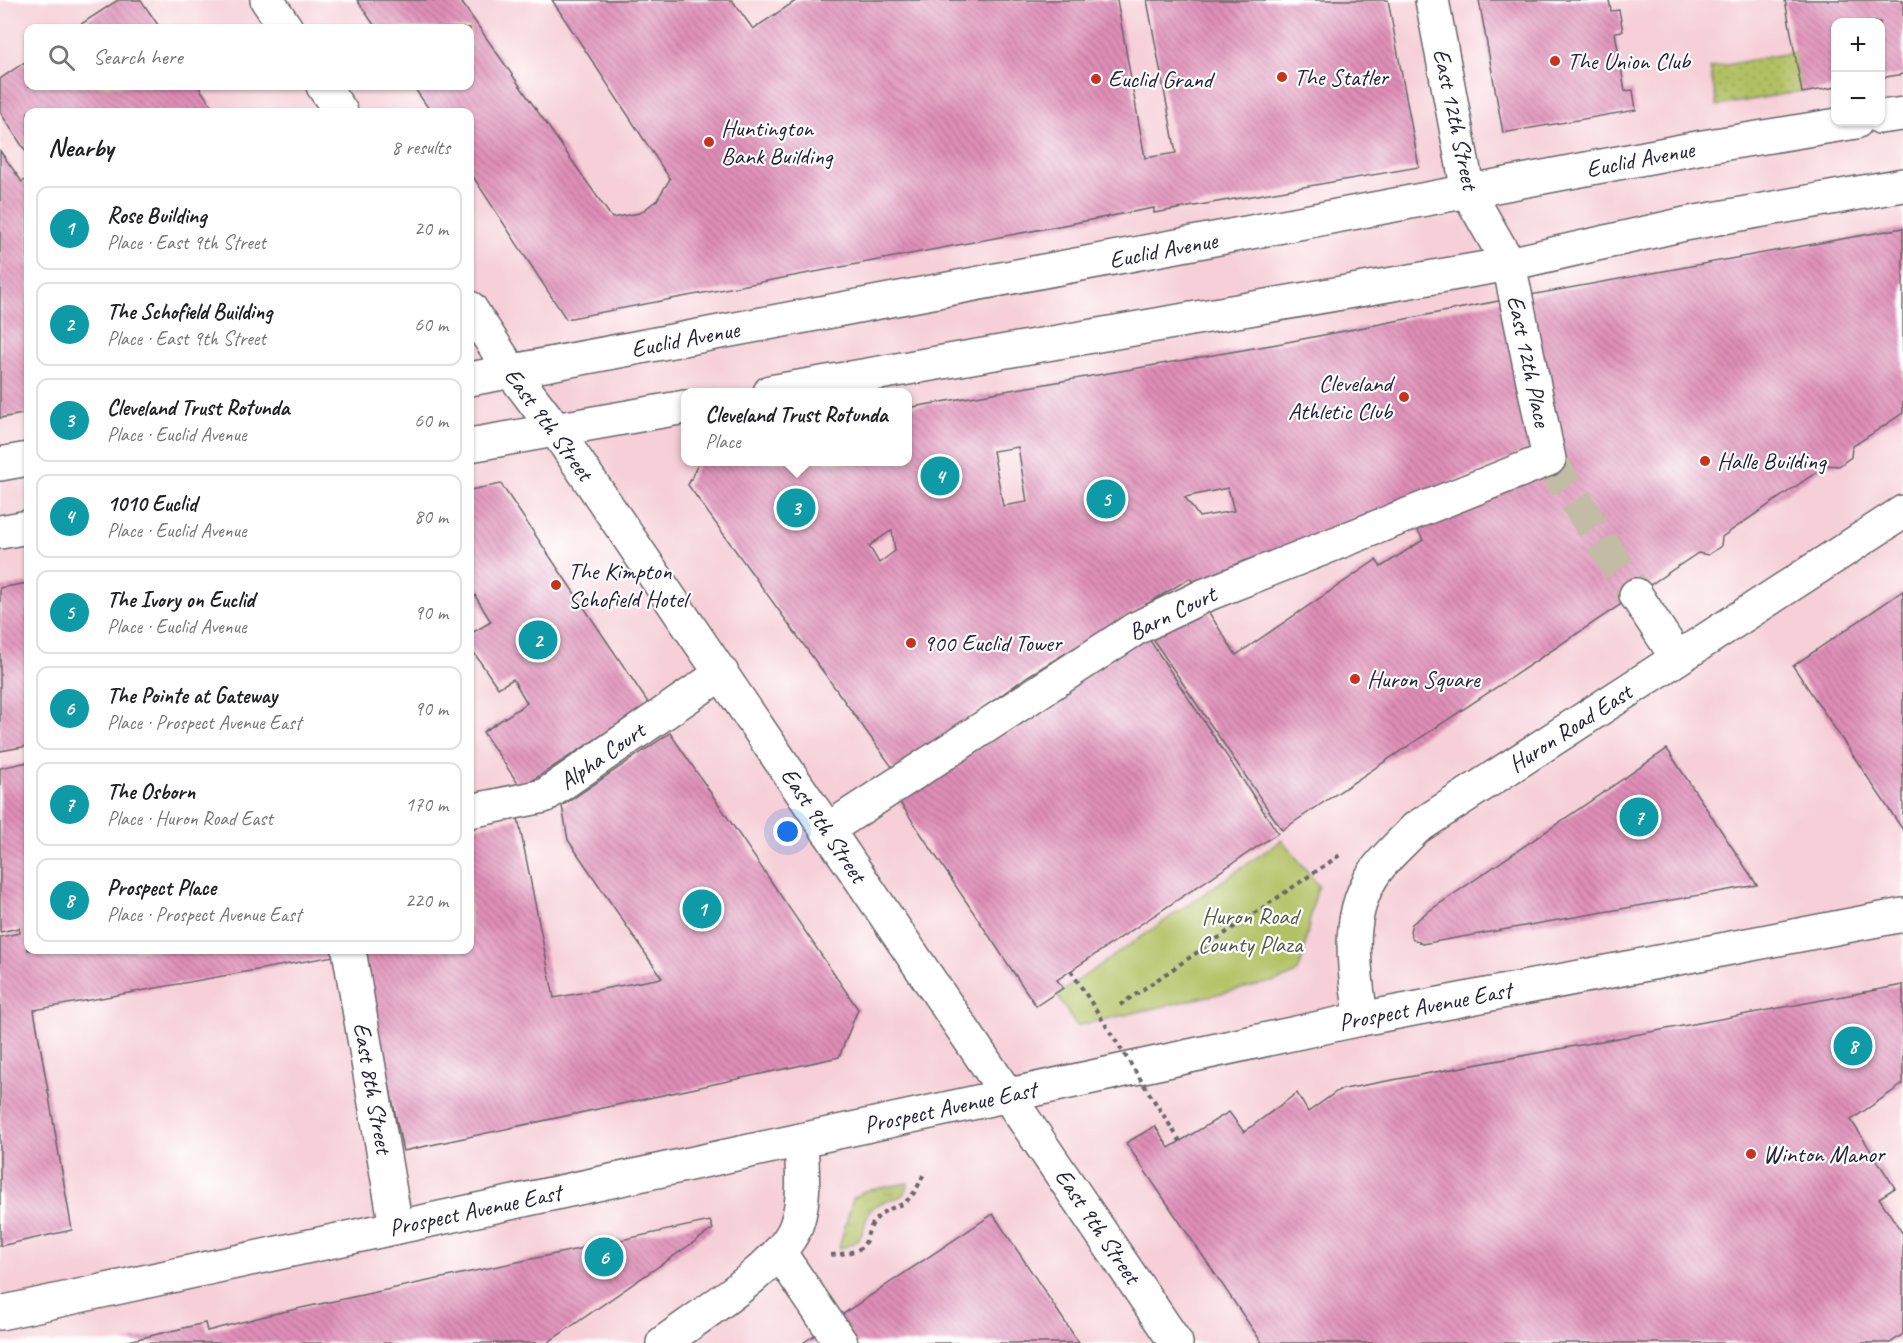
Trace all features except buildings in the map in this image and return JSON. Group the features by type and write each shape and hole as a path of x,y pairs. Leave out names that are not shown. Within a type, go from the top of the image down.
{"main road":[{"path":"267,0 283,24"},
{"name":"East 12th Street","path":"1432,0 1468,192 1509,264"},
{"path":"326,90 338,108"},
{"path":"1885,116 1903,114"},
{"name":"Euclid Avenue","path":"474,378 1468,192 1834,126"},
{"path":"799,388 1509,264 1685,224 1903,185"},
{"name":"East 12th Place","path":"1509,264 1549,459"},
{"name":"East 9th Street","path":"474,314 511,371 555,429 722,673 1176,1343"},
{"path":"474,444 681,408"},
{"name":"Barn Court","path":"827,830 1136,629 1203,596 1549,459"},
{"path":"0,464 24,460"},
{"name":"Huron Road East","path":"1361,1018 1354,953 1354,923 1360,897 1376,870 1416,828 1903,512"},
{"path":"0,532 24,528"},
{"path":"1636,595 1677,658"},
{"name":"Alpha Court","path":"474,810 544,796 722,673"},
{"name":"Prospect Avenue East","path":"0,1313 1361,1018 1903,915"},
{"name":"East 8th Street","path":"350,954 396,1227"},
{"path":"663,1343 764,1267 779,1252 796,1228 800,1212 801,1140"},
{"path":"779,1252 841,1343"}],"path":[{"path":"1120,1005 1340,855"},
{"path":"1071,971 1180,1141"},
{"path":"831,1256 849,1254 866,1243 876,1220 882,1213 904,1203 918,1186 925,1172"}],"shaded area":[{"path":"0,0 1903,0 1903,1343 0,1343"}],"green space":[{"path":"1795,52 1802,91 1717,106 1710,68"},
{"name":"Huron Road County Plaza","path":"1282,840 1319,886 1297,972 1280,980 1076,1026 1057,995"},
{"path":"908,1183 903,1195 873,1208 858,1240 839,1248 853,1198 864,1191"}],"tunnel":[{"path":"1549,459 1636,595"}],"place":[{"name":"The Union Club","path":"1555,61"},
{"name":"The Statler","path":"1282,77"},
{"name":"Euclid Grand","path":"1096,79"},
{"name":"Huntington Bank Building","path":"709,142"},
{"name":"Cleveland Athletic Club","path":"1404,397"},
{"name":"Halle Building","path":"1705,461"},
{"name":"1010 Euclid","path":"940,476"},
{"name":"The Ivory on Euclid","path":"1106,499"},
{"name":"Cleveland Trust Rotunda","path":"796,508"},
{"name":"The Kimpton Schofield Hotel","path":"556,585"},
{"name":"The Schofield Building","path":"538,640"},
{"name":"900 Euclid Tower","path":"911,643"},
{"name":"Huron Square","path":"1355,679"},
{"name":"The Osborn","path":"1639,817"},
{"name":"Rose Building","path":"702,909"},
{"name":"Prospect Place","path":"1853,1046"},
{"name":"Winton Manor","path":"1751,1154"},
{"name":"The Pointe at Gateway","path":"604,1257"}]}
